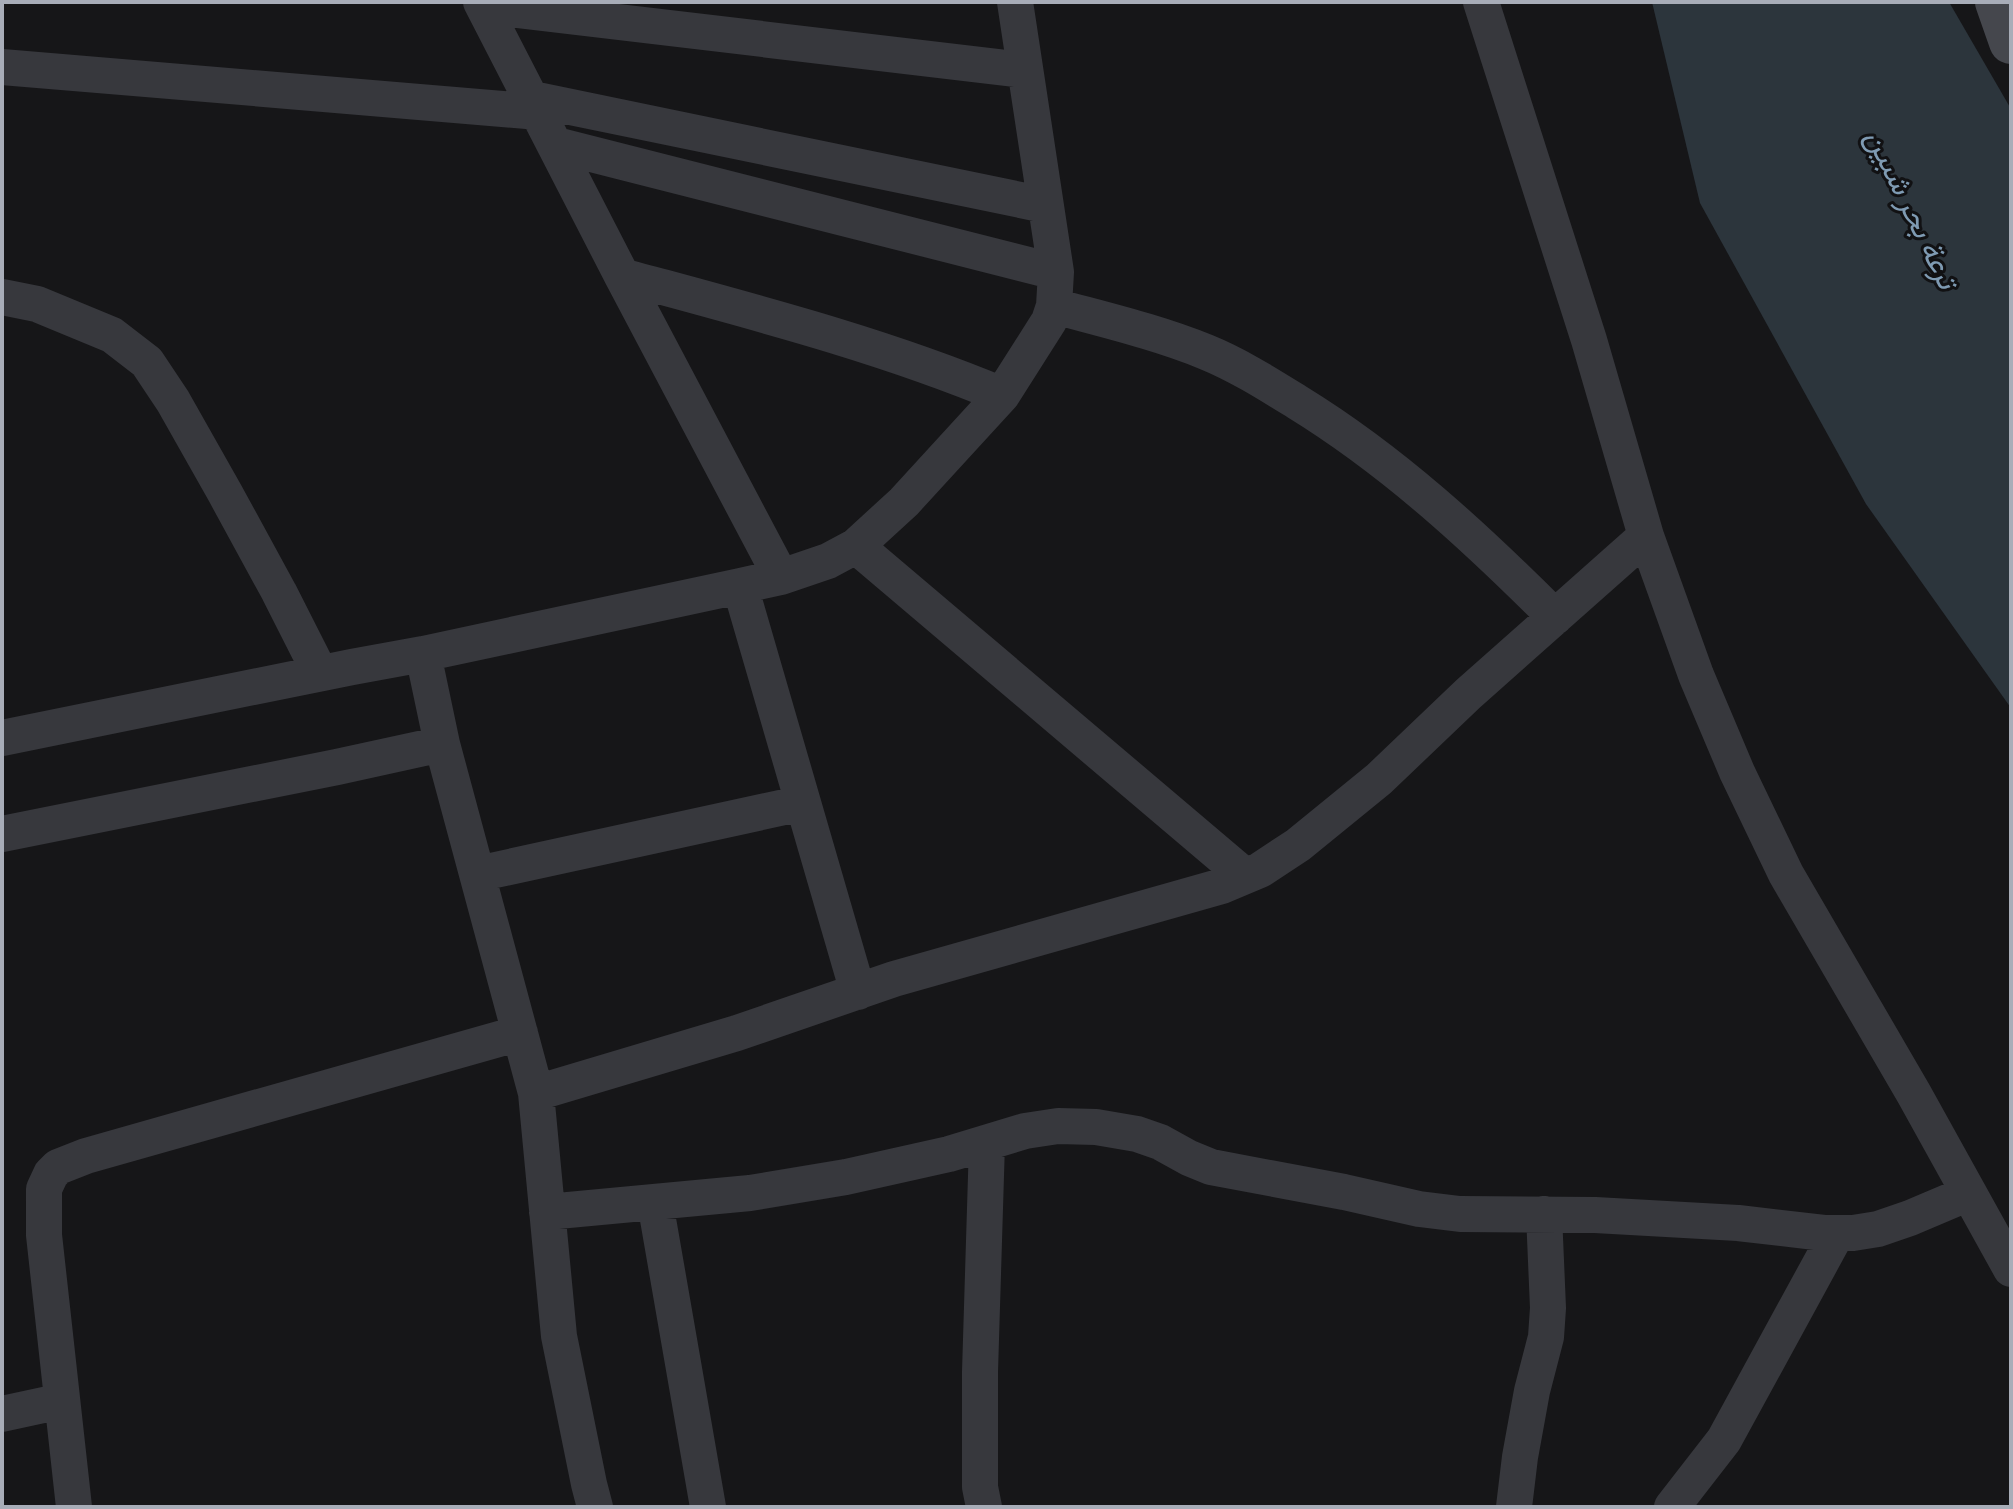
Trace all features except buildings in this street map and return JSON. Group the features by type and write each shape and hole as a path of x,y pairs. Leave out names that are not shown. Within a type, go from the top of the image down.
{"main road":[{"path":"1997,2 2011,42"}],"street":[{"path":"2,738 423,654 781,577 828,561 856,546 904,502 1002,395 1049,321 1055,289 1015,2"},
{"path":"1481,2 1589,340 1646,536 1696,675 1779,861 2011,1269"},
{"path":"482,4 1024,70"},
{"path":"482,4 781,577"},
{"path":"2,67 535,105 1045,205"},
{"path":"556,145 1055,289 1144,331 1207,353 1271,385 1339,427 1401,474 1485,547 1555,617"},
{"path":"622,276 848,339 946,372 1002,395"},
{"path":"2,297 37,304 112,335 147,362 225,493 320,673"},
{"path":"536,1093 737,1033 894,979 1222,886 1260,870 1298,845 1368,789 1468,694 1646,536"},
{"path":"856,546 1245,876"},
{"path":"740,586 858,992"},
{"path":"423,654 442,744 536,1093 559,1336 595,1507"},
{"path":"2,834 442,744"},
{"path":"477,874 803,803"},
{"path":"74,1507 44,1235 44,1189 51,1174 58,1167 86,1156 520,1033"},
{"path":"547,1212 750,1193 846,1177 949,1154 1025,1131 1058,1126 1096,1127 1137,1134 1211,1167 1419,1209 1460,1214 1595,1215 1853,1233 1878,1229 1910,1218 1969,1193"},
{"path":"984,1507 980,1487 980,1372 987,1143"},
{"path":"655,1202 708,1507"},
{"path":"1514,1507 1520,1457 1546,1337 1548,1308 1544,1214"},
{"path":"1672,1507 1724,1440 1837,1233"},
{"path":"2,1414 62,1401"}],"water":[{"name":"ترعة بحر شبين","path":"1652,2 1949,2 2011,109 2011,708 1866,504 1700,203"}]}
